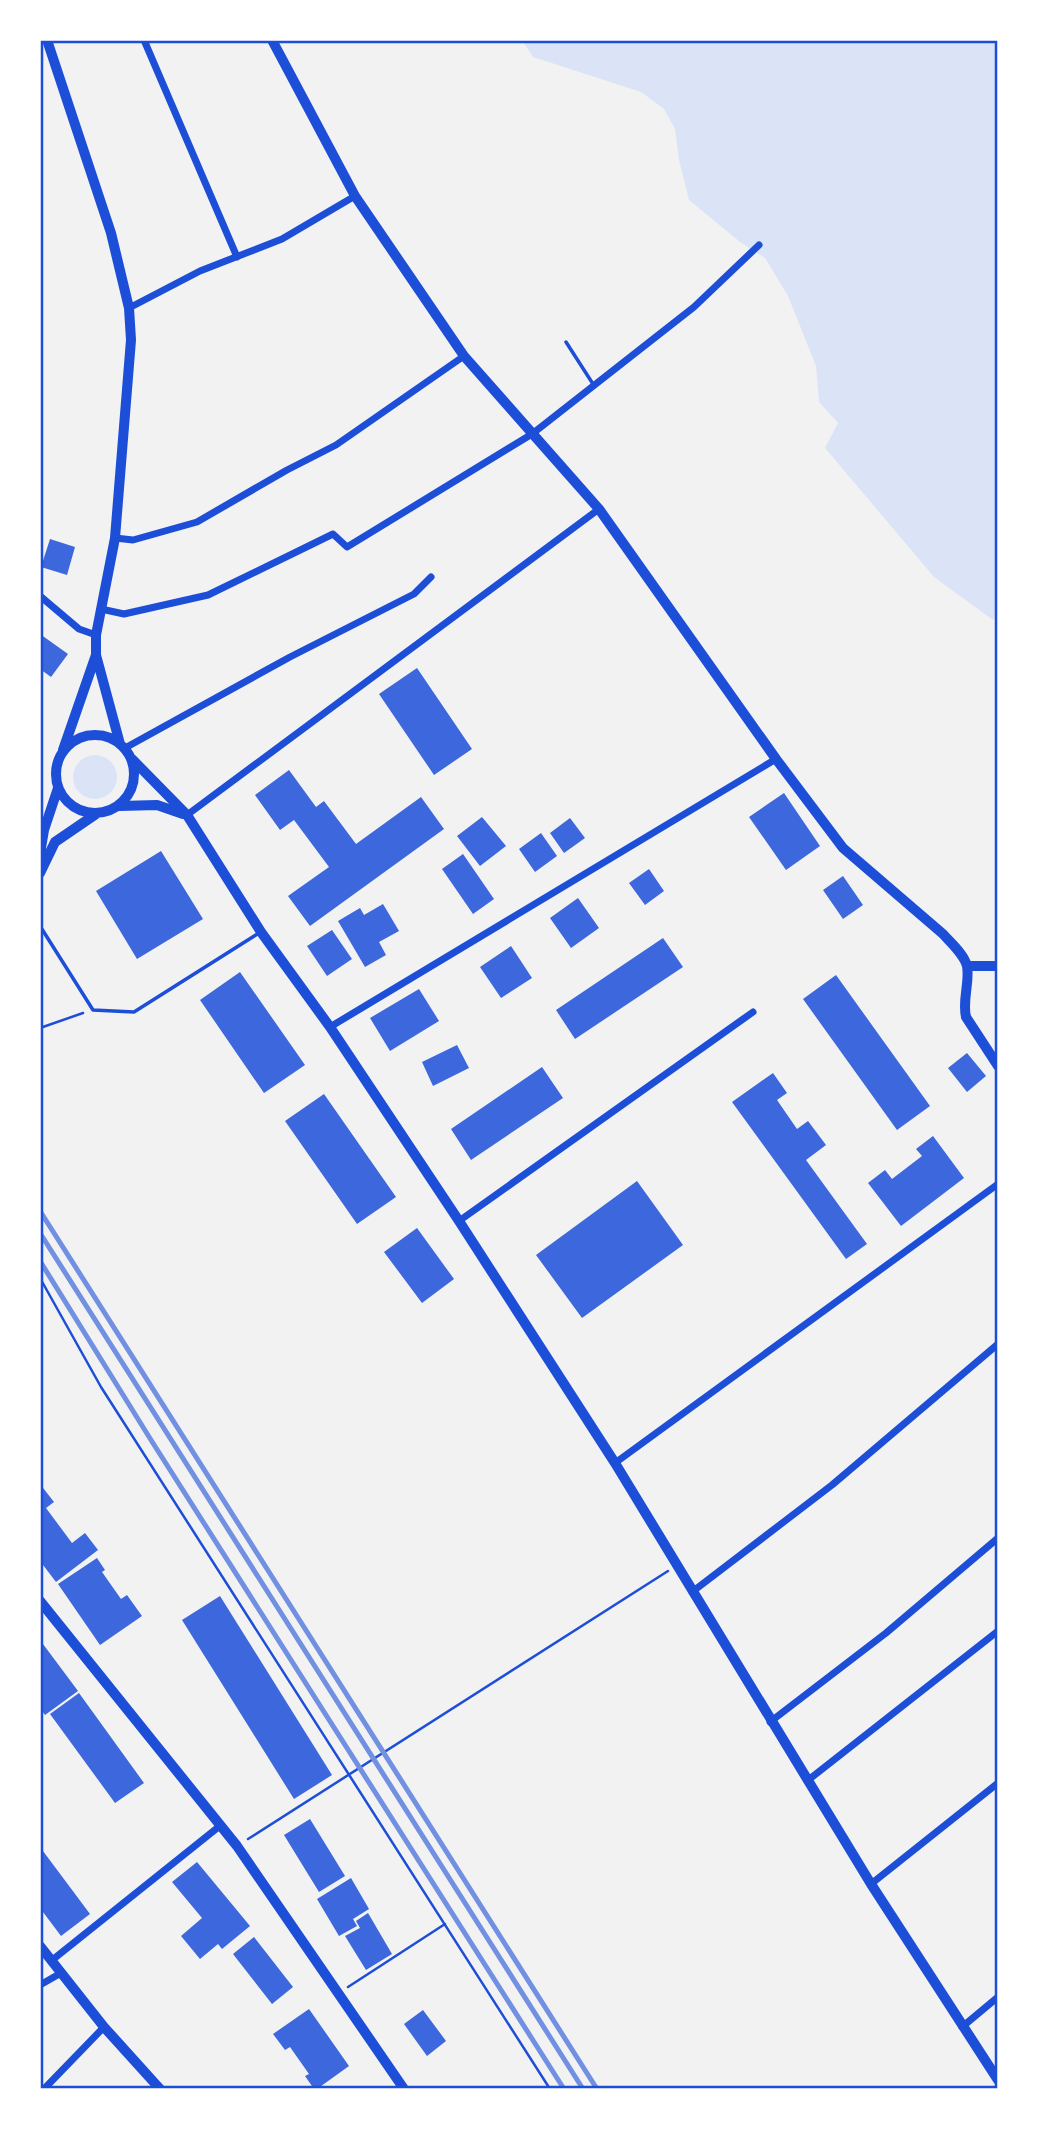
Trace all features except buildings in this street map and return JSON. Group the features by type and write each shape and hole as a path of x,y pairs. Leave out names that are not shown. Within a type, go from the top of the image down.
{"street":[{"path":"47,40 111,233 129,308 131,340 115,538 96,635 96,654 122,746"},
{"path":"144,40 237,257"},
{"path":"272,40 355,196 464,356 598,509 776,759 843,848 957,949 967,965 964,1008 966,1017 998,1066"},
{"path":"129,308 200,271 282,239 355,196"},
{"path":"101,609 124,614 208,595 333,534 347,547 532,434 694,307 759,245"},
{"path":"115,538 133,540 197,522 286,470 336,445 464,356"},
{"path":"187,816 598,509"},
{"path":"122,746 414,594 432,577"},
{"path":"40,596 79,629 96,635"},
{"path":"40,854 44,830 58,788 57,764 96,654"},
{"path":"62,753 71,743 83,737 108,737 122,746 187,816 261,932 330,1027 459,1222 615,1463 807,1781 998,2080"},
{"path":"58,788 73,807 84,813 109,812 120,806 133,786 135,772 132,759"},
{"path":"330,1027 776,759"},
{"path":"120,806 157,804 187,816"},
{"path":"40,873 55,842 96,814"},
{"path":"967,965 998,966"},
{"path":"459,1222 753,1012"},
{"path":"615,1463 998,1184"},
{"path":"692,1592 832,1485 998,1344"},
{"path":"771,1722 887,1633 998,1538"},
{"path":"40,1601 237,1846 404,2089"},
{"path":"807,1781 998,1631"},
{"path":"871,1884 998,1783"},
{"path":"51,1961 221,1825"},
{"path":"40,1946 104,2027 160,2089"},
{"path":"40,1985 61,1973"},
{"path":"962,2027 998,1997"},
{"path":"44,2089 104,2027"}],"lane":[{"path":"566,342 594,385"},
{"path":"40,926 93,1010 134,1012 261,932"}],"path":[{"path":"40,1028 93,1010"},
{"path":"40,1278 101,1387 550,2089"},
{"path":"237,1846 574,1629 677,1566"},
{"path":"339,1993 445,1924"}],"shaded area":[{"path":"522,40 998,40 998,615 993,620 934,577 825,448 838,423 819,402 816,366 788,296 765,258 740,242 689,200 675,129 664,109 641,92 533,57"},
{"path":"95,755 110,762 117,777 110,792 95,799 80,792 73,777 80,762"}],"railway":[{"path":"40,1211 597,2089"},
{"path":"40,1233 583,2089"},
{"path":"40,1261 564,2089"}]}
